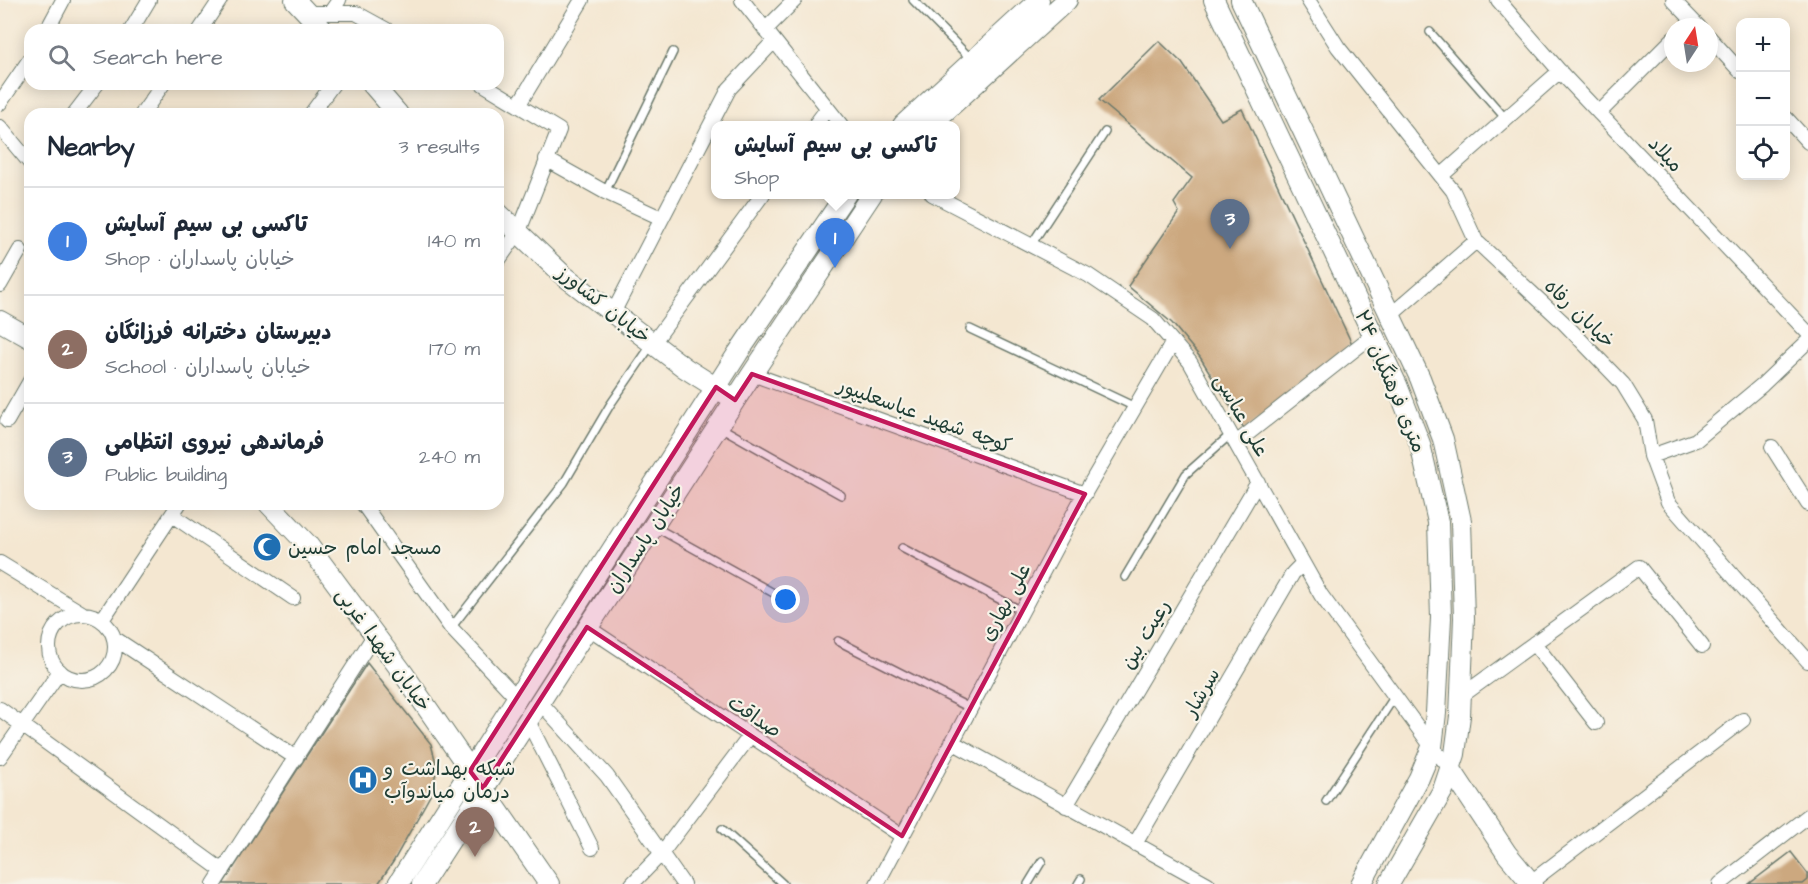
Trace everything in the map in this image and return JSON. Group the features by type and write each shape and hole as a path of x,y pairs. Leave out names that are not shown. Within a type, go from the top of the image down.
{"main road":[{"path":"908,121 1039,0"},
{"path":"935,121 1067,0"},
{"name":"۲۴ متری فرهنگیان","path":"1214,0 1374,336 1420,444 1438,522 1441,618 1432,747 1402,813 1361,884"},
{"name":"۲۴ متری فرهنگیان","path":"1241,0 1420,378 1443,439 1461,521 1464,618 1455,754 1443,790 1389,884"},
{"path":"301,7 326,21"},
{"path":"376,90 388,108"},
{"path":"398,884 716,387 843,199"},
{"name":"خیابان پاسداران","path":"422,884 652,526 869,199"},
{"name":"خیابان کشاورز","path":"504,218 563,275 653,343 735,400"},
{"path":"0,321 24,335"},
{"name":"خیابان شهدا غربی","path":"275,510 308,545 375,634 549,884"},
{"path":"1450,768 1507,854 1532,883"}],"street":[{"path":"50,24 63,0"},
{"path":"134,24 149,0"},
{"path":"204,24 220,0"},
{"path":"326,21 339,0"},
{"path":"519,104 582,0"},
{"path":"742,0 837,121"},
{"path":"765,30 795,0"},
{"name":"خیابان رفاه","path":"1308,0 1338,47 1453,191 1476,241 1564,323 1623,384 1645,420 1651,456 1668,502 1808,661"},
{"name":"میلاد","path":"1498,0 1599,113 1808,333"},
{"path":"1673,0 1687,18"},
{"path":"326,21 356,13 376,24"},
{"path":"712,121 729,89 774,41"},
{"path":"1599,113 1664,48"},
{"path":"1718,48 1736,67"},
{"path":"0,104 24,68"},
{"path":"1441,176 1560,71"},
{"path":"79,108 92,90"},
{"path":"146,108 159,90"},
{"path":"315,108 329,90"},
{"path":"494,90 559,130 519,231 504,252"},
{"path":"819,121 828,109"},
{"path":"613,313 711,123"},
{"path":"1790,123 1808,142"},
{"path":"2,133 24,157"},
{"path":"546,159 605,192 661,218"},
{"path":"653,343 760,199"},
{"name":"علی عباسی","path":"940,199 1089,275 1153,319 1190,362 1321,595 1432,747 1450,768"},
{"path":"1391,315 1476,241"},
{"path":"0,285 20,250"},
{"path":"1233,438 1374,336"},
{"path":"1651,456 1696,440 1762,385 1808,341"},
{"name":"علی بهاری","path":"877,884 1085,494 1173,342"},
{"name":"کوچه شهید عباسعلیپور","path":"752,374 1085,494"},
{"path":"7,421 24,391"},
{"path":"1772,447 1808,504"},
{"name":"رعیت بین","path":"1066,806 1258,482"},
{"path":"102,620 175,510"},
{"path":"177,510 293,598"},
{"path":"367,510 451,628 517,698"},
{"path":"0,563 82,613 102,620 114,638 296,758"},
{"name":"سرشار","path":"1135,844 1293,573 1303,563"},
{"path":"1460,697 1639,567 1702,646"},
{"path":"82,613 61,620 49,638 50,659 60,671 76,680 97,676 112,660 114,638"},
{"name":"صداقت","path":"587,627 902,836"},
{"path":"214,884 375,634"},
{"path":"1534,643 1596,723"},
{"path":"0,757 60,671"},
{"path":"539,701 607,776 683,884"},
{"path":"0,709 21,727 223,871"},
{"path":"527,719 591,848"},
{"path":"1532,883 1743,720"},
{"path":"632,884 661,854 750,736"},
{"path":"952,742 1208,884"},
{"path":"1720,884 1808,816"}],"lane":[{"path":"913,0 972,61"},
{"path":"1430,32 1506,119"},
{"path":"605,192 673,52"},
{"path":"1031,245 1105,132"},
{"path":"970,329 1135,407"},
{"path":"451,628 564,483 610,405 653,343"},
{"path":"718,426 841,495"},
{"path":"1125,577 1186,474 1233,438"},
{"path":"652,526 786,600"},
{"path":"902,548 1022,611"},
{"path":"838,641 970,708"},
{"path":"1326,801 1395,696"},
{"path":"722,829 783,884"},
{"path":"1028,884 1042,861"}],"highlighted area":[{"path":"752,374 1085,494 902,836 587,627 483,788 470,771 716,387 735,400"}],"building":[{"path":"1159,41 1182,63 1221,120 1242,109 1352,344 1245,430 1200,357 1172,323 1128,286 1179,212 1174,203 1192,178 1099,100"},
{"name":"شبکه بهداشت و درمان میاندوآب","path":"367,663 431,744 437,767 432,792 393,862 378,884 223,884"},
{"path":"1791,852 1808,874 1808,880 1803,884 1749,884"}],"place":[{"name":"فرماندهی نیروی انتظامی","path":"1230,249"},
{"name":"تاکسی بی سیم آسایش","path":"835,268"},
{"name":"مسجد امام حسین","path":"267,547"},
{"name":"شبکه بهداشت و درمان میاندوآب","path":"363,780"},
{"name":"دبیرستان دخترانه فرزانگان","path":"475,857"}]}
